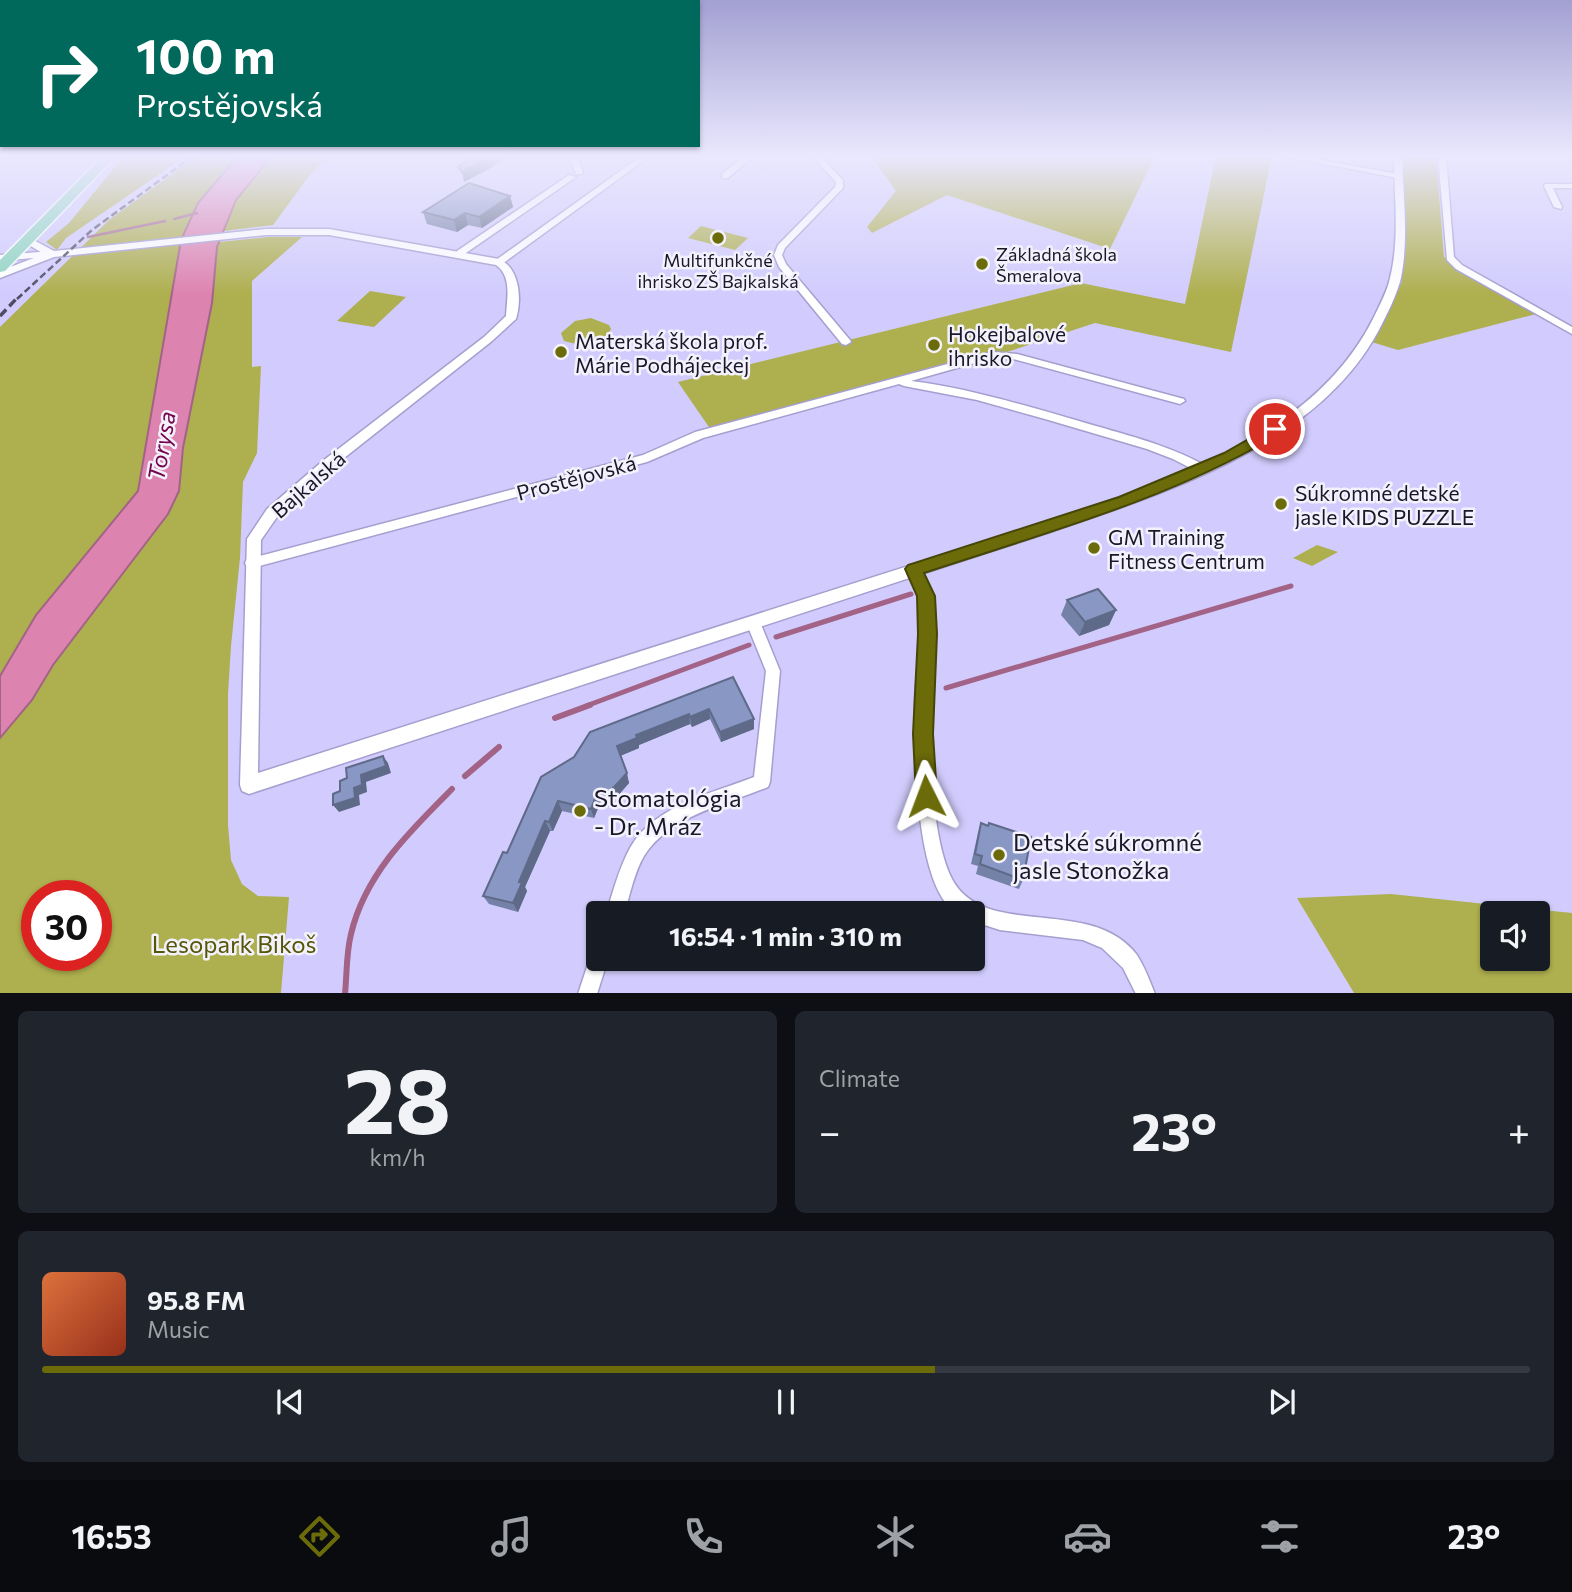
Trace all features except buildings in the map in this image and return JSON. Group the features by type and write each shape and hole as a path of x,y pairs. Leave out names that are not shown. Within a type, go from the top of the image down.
{"main road":[{"path":"3,259 28,240 65,202"}],"street":[{"path":"460,253 534,202"},
{"path":"3,259 225,236 329,232 499,262 582,202"},
{"path":"825,202 781,247 778,255 782,265 846,342"},
{"path":"619,901 637,850 650,834 671,820 762,782 773,671 753,622 1125,501 1202,469 1260,439 1330,388 1372,336 1392,292 1398,249 1398,202"},
{"path":"1446,202 1450,258 1459,267 1572,331"},
{"path":"1556,202 1558,207"},
{"path":"28,240 52,254"},
{"path":"0,275 52,254"},
{"name":"Bajkalská","path":"499,262 507,268 512,280 512,317 271,513 254,539 249,785 753,622"},
{"name":"Prostějovská","path":"252,563 647,458 699,435 992,355 1013,356 1180,401"},
{"path":"938,371 939,387"},
{"name":"Prostějovská","path":"897,383 939,387 1177,454 1202,469"},
{"path":"914,569 926,596 928,634 923,734 926,796 939,869 954,897 988,918 1087,931 1118,947 1141,979 1146,993"},
{"path":"587,993 595,971"}],"green space":[{"path":"86,202 118,202 66,238 57,250 46,242 69,223"},
{"path":"133,202 199,202 181,240 138,492 36,615 0,676 0,327 109,220"},
{"path":"235,202 290,202 273,225 224,231"},
{"path":"887,202 933,202 872,233 867,227"},
{"path":"969,202 1133,202 1110,249"},
{"path":"1206,202 1262,202 1231,352 1095,323 1007,352 713,433 678,382 1081,283 1185,304"},
{"path":"1398,202 1440,202 1444,257 1536,314 1398,350 1365,340 1402,282"},
{"name":"Multifunkčné ihrisko ZŠ Bajkalská","path":"701,226 748,238 735,250 688,238"},
{"name":"Lesopark Bikoš","path":"302,237 252,281 252,367 261,366 257,453 243,482 240,558 228,694 228,825 231,860 242,884 258,896 289,897 281,993 0,993 0,738 32,700 53,665 168,514 180,475 219,242"},
{"path":"370,291 406,297 374,327 337,321"},
{"path":"591,318 609,325 611,329 606,339 584,346 564,341 561,333 575,321"},
{"path":"1317,545 1338,552 1312,566 1293,558"},
{"path":"1391,894 1480,903 1480,971 1550,971 1550,911 1572,913 1572,993 1354,993 1297,898"}],"water":[{"name":"Torysa","path":"235,202 217,247 212,303 183,448 179,491 168,514 53,665 32,700 0,738 0,676 36,615 138,491 181,240 198,203"}],"waterway":[{"path":"174,219 197,213"},
{"path":"88,237 165,221"},
{"path":"946,688 1291,586"},
{"path":"776,637 911,594"},
{"path":"586,706 749,645"},
{"path":"555,718 590,705"},
{"path":"465,776 499,747"},
{"path":"345,993 349,942 367,892 405,838 452,789"}],"railway":[{"path":"17,299 92,230 130,202"},
{"path":"0,316 18,297"}],"place":[{"name":"Multifunkčné ihrisko ZŠ Bajkalská","path":"718,238"},
{"name":"Základná škola Šmeralova","path":"982,264"},
{"name":"Hokejbalové ihrisko","path":"934,345"},
{"name":"Materská škola prof. Márie Podhájeckej","path":"561,352"},
{"name":"Súkromné detské jasle KIDS PUZZLE","path":"1281,504"},
{"name":"GM Training Fitness Centrum","path":"1094,548"},
{"name":"Stomatológia - Dr. Mráz","path":"580,811"},
{"name":"Detské súkromné jasle Stonožka","path":"999,855"}],"route":[{"path":"926,796 923,734 928,634 926,596 914,569 1125,501 1229,457 1275,429"}]}
